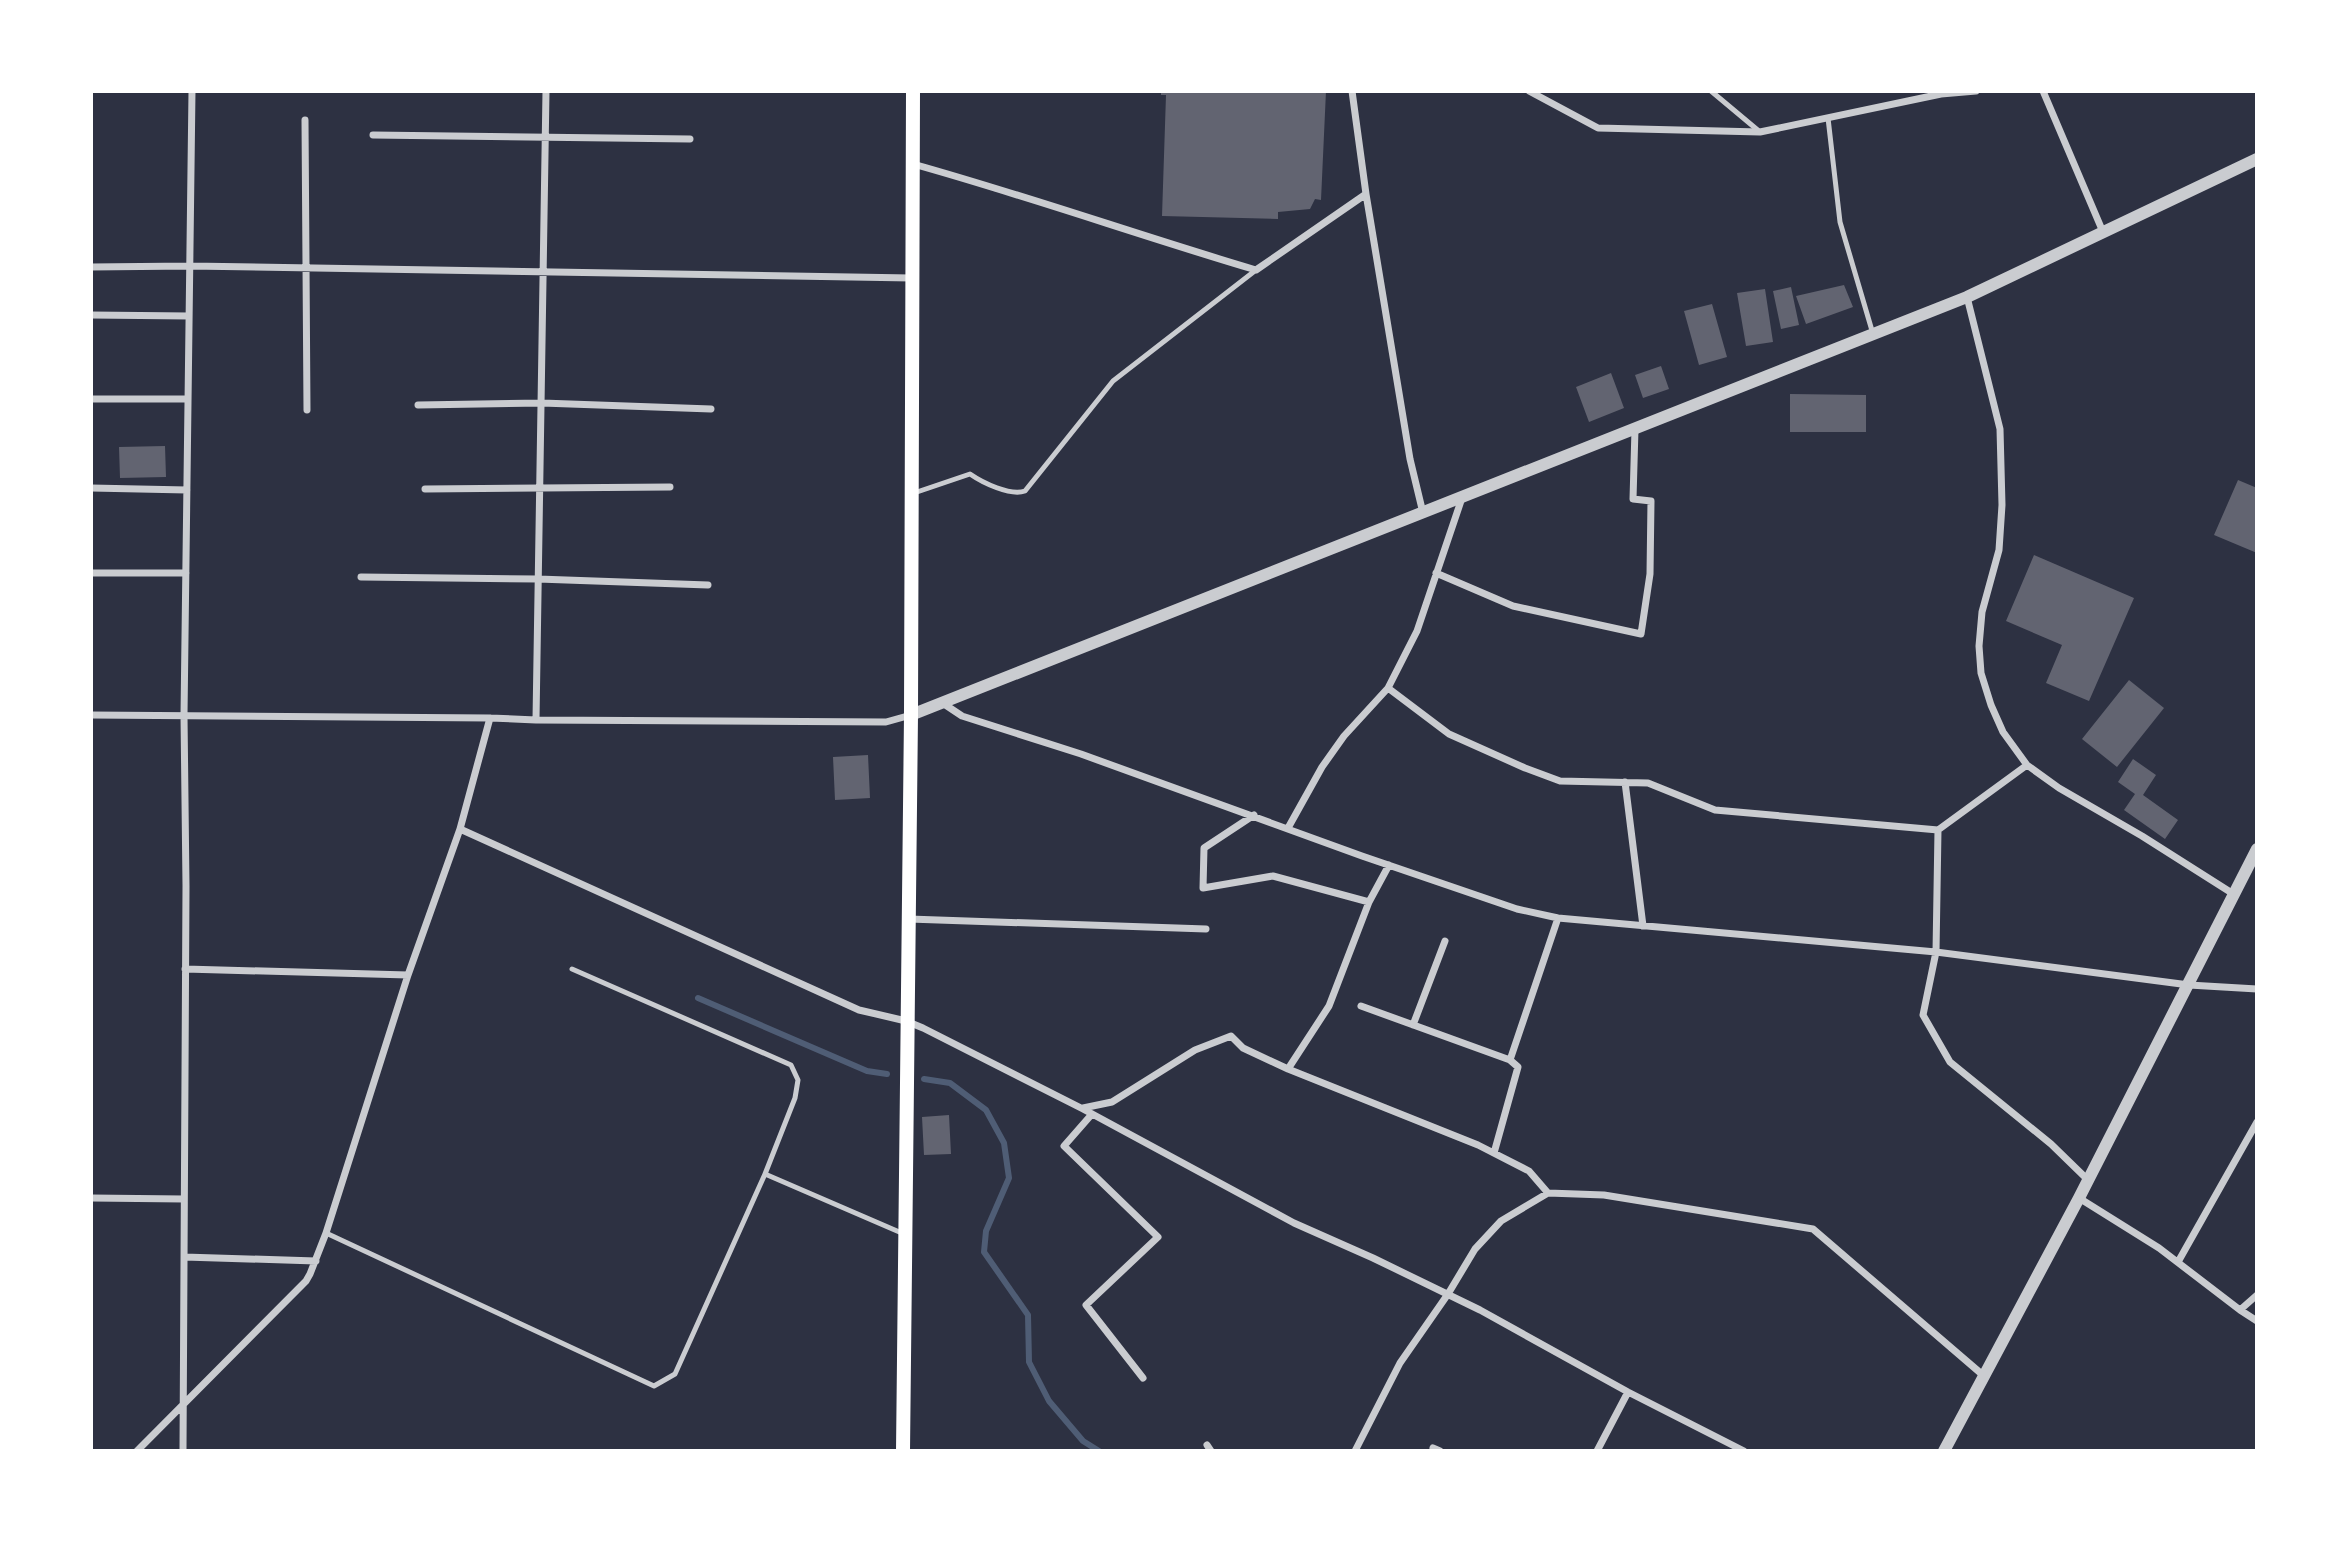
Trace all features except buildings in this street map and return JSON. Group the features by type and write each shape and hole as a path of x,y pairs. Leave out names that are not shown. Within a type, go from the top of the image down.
{"main road":[{"path":"903,1451 911,715 913,91"}],"street":[{"path":"183,1451 184,715 192,91"},
{"path":"536,720 545,91"},
{"path":"1352,91 1366,194 1410,459 1423,513"},
{"path":"1529,91 1598,128 1760,132 1941,94 1976,91"},
{"path":"2043,91 2103,232"},
{"path":"305,120 307,410"},
{"path":"373,135 690,139"},
{"path":"91,715 886,722 911,715 1967,297 2257,159"},
{"path":"912,164 1008,190 1129,232 1255,270 1366,194"},
{"path":"91,267 190,266 911,278"},
{"path":"1967,297 2000,429 2002,505 1999,550 1982,612 1979,646 1982,673 1991,705 2003,732 2027,765 2059,788 2235,895"},
{"path":"91,315 189,316"},
{"path":"91,398 188,399"},
{"path":"418,405 541,403 711,409"},
{"path":"1436,573 1513,606 1641,634 1650,574 1651,501 1633,499 1635,429"},
{"path":"425,489 670,487"},
{"path":"91,488 187,490"},
{"path":"1288,828 1329,756 1388,688 1417,631 1462,497"},
{"path":"91,573 186,573"},
{"path":"361,577 708,585"},
{"path":"1388,688 1449,734 1525,768 1560,781 1648,783 1715,810 1938,830 2027,765"},
{"path":"941,701 962,716 1081,754 1517,909 1558,918 1936,952 2189,985 2257,989"},
{"path":"137,1451 306,1281 316,1261 408,975 460,829 489,718"},
{"path":"1625,782 1643,926"},
{"path":"1254,815 1203,848 1203,888 1273,876 1369,902"},
{"path":"460,829 859,1010 906,1021 1083,1109 1294,1223 1448,1294 1628,1392 1744,1451"},
{"path":"1938,830 1936,952 1923,1015 1950,1062 2051,1144 2088,1180"},
{"path":"1944,1451 2088,1180 2257,849"},
{"path":"1288,1069 1329,1006 1369,902 1389,865"},
{"path":"1510,1060 1558,918"},
{"path":"909,919 1206,929"},
{"path":"1413,1025 1446,941"},
{"path":"185,969 408,975"},
{"path":"1361,1006 1510,1060 1518,1067 1494,1153"},
{"path":"1083,1109 1112,1102 1195,1050 1231,1036 1243,1048 1288,1069 1494,1153 1529,1171 1548,1193"},
{"path":"1092,1114 1064,1146 1158,1237 1086,1305 1143,1378"},
{"path":"2178,1262 2257,1122"},
{"path":"1355,1451 1400,1363 1448,1294 1475,1249 1501,1221 1548,1193 1604,1195 1813,1229 1985,1377"},
{"path":"91,1198 184,1199"},
{"path":"2078,1198 2159,1248 2257,1321"},
{"path":"184,1257 316,1261"},
{"path":"2240,1310 2257,1295"},
{"path":"1597,1451 1628,1392"}],"lane":[{"path":"1711,91 1760,132"},
{"path":"1828,118 1840,222 1873,334"},
{"path":"911,494 970,474 981,481 1018,493 1025,491 1113,380 1255,270"},
{"path":"326,1233 654,1386 675,1374 765,1174 795,1098 798,1080 791,1065 572,969"},
{"path":"765,1174 906,1235"}],"waterway":[{"path":"698,998 867,1071 887,1074"},
{"path":"924,1079 950,1083 986,1110 1004,1143 1009,1178 986,1231 984,1252 1028,1315 1029,1362 1049,1401 1083,1441 1099,1451"}]}
